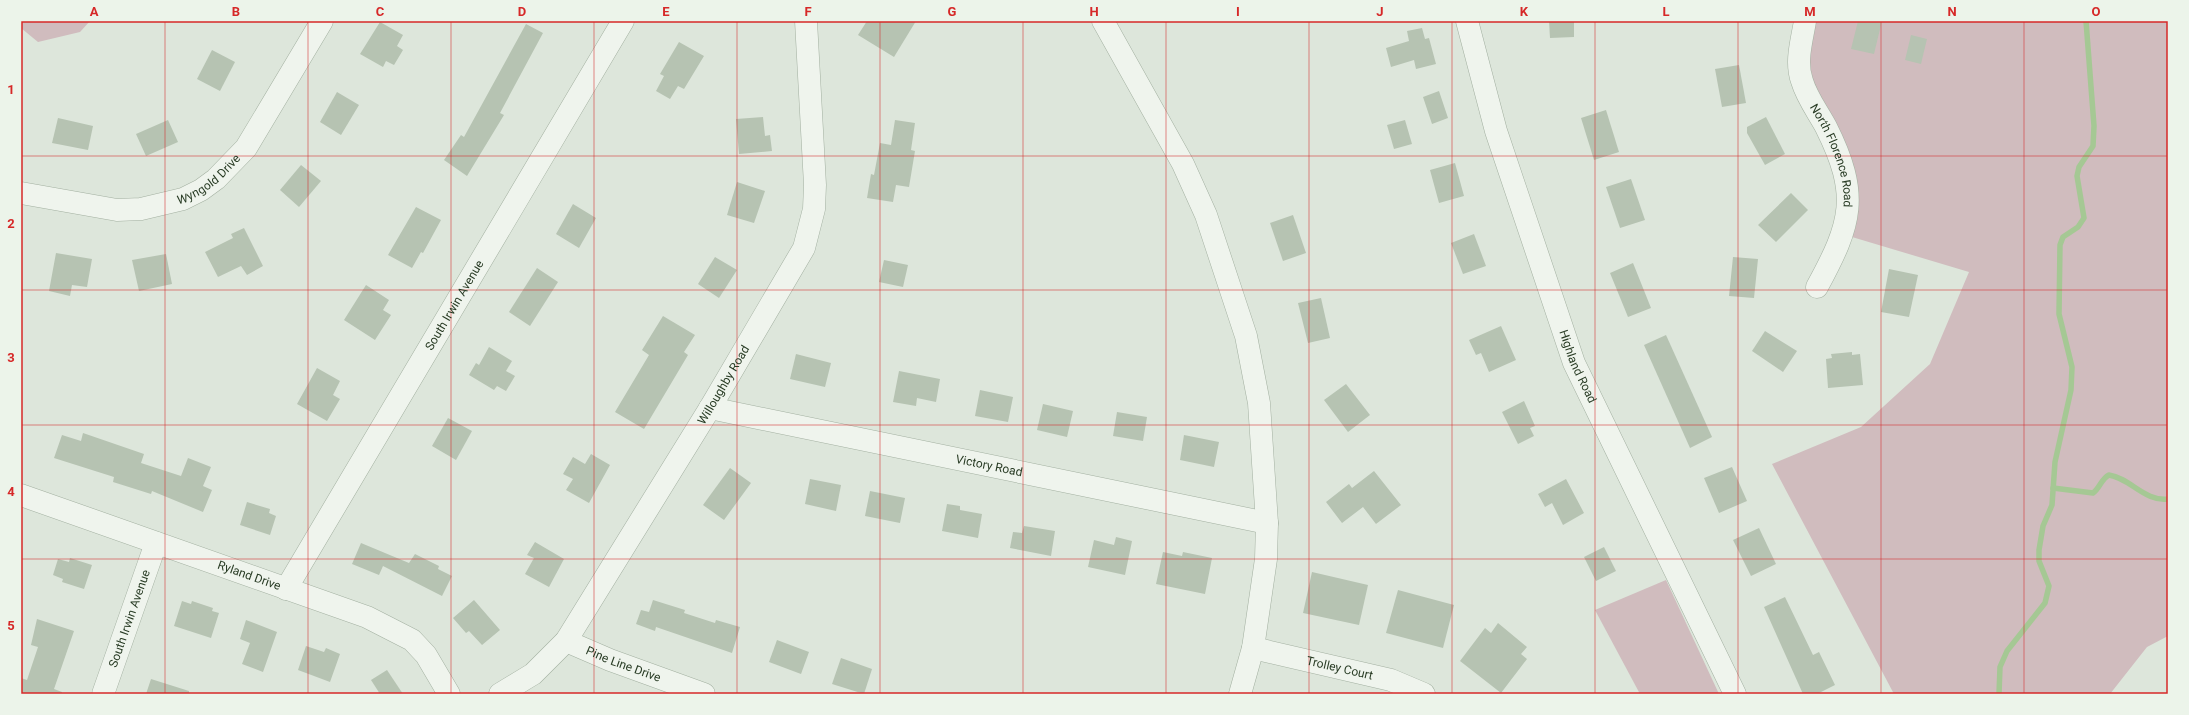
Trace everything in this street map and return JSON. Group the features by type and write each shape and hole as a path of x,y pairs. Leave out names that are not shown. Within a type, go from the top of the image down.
{"street":[{"name":"Wyngold Drive","path":"21,193 117,210 141,209 183,199 201,190 216,179 246,148 322,21"},
{"name":"South Irwin Avenue","path":"286,589 623,21"},
{"name":"Willoughby Road","path":"500,694 533,674 566,641 710,408 804,248 810,230 814,209 814,156 808,76 806,21"},
{"path":"1103,21 1183,164 1206,215 1246,336 1259,404 1267,523 1266,559 1253,648 1240,694"},
{"name":"Highland Road","path":"1467,21 1496,131 1574,363 1735,694"},
{"name":"North Florence Road","path":"1805,21 1799,59 1801,81 1834,143 1848,182 1849,195 1842,234 1834,256 1817,287"},
{"name":"Victory Road","path":"710,408 1267,523"},
{"name":"Ryland Drive","path":"21,495 367,618 412,640 426,655 449,694"},
{"name":"South Irwin Avenue","path":"103,694 156,543"},
{"name":"Pine Line Drive","path":"566,641 610,660 693,692"},
{"name":"Trolley Court","path":"1253,648 1391,680 1424,694"}],"shaded area":[{"path":"21,21 90,21 80,32 38,42 21,28"},
{"path":"1805,21 2168,21 2168,636 2147,647 2110,694 1894,694 1772,464 1861,427 1930,364 1969,272 1842,234 1847,212 1812,103"},
{"path":"1666,580 1719,694 1640,694 1595,610"}],"building":[{"path":"867,21 916,21 894,57 858,35"},
{"path":"1549,21 1574,21 1574,37 1550,38"},
{"path":"1858,21 1882,21 1874,54 1851,49"},
{"path":"380,22 403,35 397,46 403,50 394,65 386,61 383,67 360,54"},
{"path":"526,24 543,33 500,113 504,115 467,176 444,160 461,135 464,137"},
{"path":"1422,28 1425,39 1429,38 1436,64 1416,69 1414,60 1391,67 1386,48 1409,41 1407,31"},
{"path":"1911,35 1927,39 1921,64 1905,60"},
{"path":"679,42 704,56 684,89 678,86 670,99 656,91 664,76 660,74"},
{"path":"212,50 235,62 220,91 197,79"},
{"path":"1739,65 1746,103 1722,107 1715,69"},
{"path":"1439,91 1448,118 1432,124 1423,97"},
{"path":"337,92 359,105 341,135 320,122"},
{"path":"1606,110 1619,152 1594,160 1581,118"},
{"path":"763,117 765,136 770,135 772,151 739,154 736,119"},
{"path":"1766,117 1785,154 1765,165 1747,133 1747,127"},
{"path":"58,118 93,126 88,150 52,143"},
{"path":"168,120 178,142 146,156 136,134"},
{"path":"895,120 915,123 911,150 915,151 909,187 896,185 893,202 867,198 871,174 874,175 880,143 891,145"},
{"path":"1405,120 1412,144 1394,149 1387,125"},
{"path":"1455,163 1464,196 1439,203 1430,170"},
{"path":"301,165 321,181 299,207 280,190"},
{"path":"1631,179 1645,220 1620,228 1606,187"},
{"path":"737,182 765,191 754,223 727,215"},
{"path":"1791,193 1808,210 1776,242 1758,225"},
{"path":"573,204 596,218 579,248 556,234"},
{"path":"416,207 441,220 423,253 421,252 412,268 388,255"},
{"path":"1293,215 1306,253 1283,261 1270,223"},
{"path":"244,228 263,266 247,275 241,266 218,277 205,252 233,238 231,234"},
{"path":"1474,234 1486,266 1463,274 1451,243"},
{"path":"56,253 92,259 87,287 72,285 70,296 49,291"},
{"path":"166,254 172,284 139,291 132,260"},
{"path":"715,257 737,270 719,298 698,284"},
{"path":"1733,257 1758,259 1754,298 1729,296"},
{"path":"884,260 908,265 903,287 879,282"},
{"path":"1633,263 1651,308 1628,317 1610,273"},
{"path":"537,268 558,282 530,326 509,312"},
{"path":"1889,269 1918,275 1909,317 1881,312"},
{"path":"366,285 389,300 383,310 391,315 375,340 344,320"},
{"path":"1321,298 1330,338 1308,343 1298,303"},
{"path":"663,316 695,335 684,352 688,355 644,429 615,412 649,355 642,350"},
{"path":"1501,326 1516,360 1489,372 1481,353 1476,355 1469,340"},
{"path":"1765,331 1797,351 1783,372 1752,351"},
{"path":"1666,335 1712,437 1690,448 1644,345"},
{"path":"489,347 512,361 506,371 515,376 506,391 497,386 494,390 469,375 476,363 479,365"},
{"path":"1852,352 1852,355 1860,354 1863,385 1828,388 1826,359 1832,358 1831,354"},
{"path":"796,354 831,363 825,387 790,379"},
{"path":"317,368 340,381 333,395 340,399 327,421 297,404"},
{"path":"899,371 940,379 936,402 917,398 916,406 893,402"},
{"path":"1346,384 1370,415 1348,432 1324,400"},
{"path":"980,390 1013,397 1008,422 975,416"},
{"path":"1524,401 1535,426 1530,428 1534,436 1518,444 1502,412"},
{"path":"1043,404 1073,411 1067,437 1037,430"},
{"path":"1117,412 1147,417 1143,441 1113,436"},
{"path":"448,418 472,431 456,460 432,446"},
{"path":"83,433 144,454 141,463 181,476 188,458 211,467 203,486 212,490 203,512 152,491 151,494 113,482 114,477 54,458 62,435 81,441"},
{"path":"1184,435 1219,442 1214,467 1180,460"},
{"path":"591,454 610,465 589,503 566,490 573,479 563,474 573,457 585,464"},
{"path":"1732,467 1747,501 1719,513 1704,478"},
{"path":"730,468 751,483 724,520 703,505"},
{"path":"1374,471 1401,505 1376,524 1363,507 1342,523 1326,502 1349,484 1352,488"},
{"path":"810,479 841,485 836,511 805,504"},
{"path":"1566,479 1584,513 1563,525 1552,503 1545,507 1538,494"},
{"path":"870,491 905,498 900,523 865,516"},
{"path":"247,502 270,509 269,513 276,516 270,535 240,525"},
{"path":"947,504 960,506 960,510 982,514 978,538 942,531"},
{"path":"1024,526 1055,531 1051,556 1010,548 1013,532 1022,533"},
{"path":"1759,528 1776,564 1751,576 1733,540"},
{"path":"1116,537 1132,541 1125,575 1088,567 1094,540 1114,545"},
{"path":"535,542 564,559 549,587 525,574 534,558 527,555"},
{"path":"361,543 409,563 415,554 439,566 438,569 452,576 442,596 383,566 379,575 352,564"},
{"path":"1604,547 1616,571 1596,581 1584,557"},
{"path":"1163,552 1182,556 1183,552 1212,558 1205,594 1156,584"},
{"path":"70,558 92,565 84,589 62,582 63,579 53,575 58,559 69,562"},
{"path":"1312,572 1368,585 1359,625 1303,613"},
{"path":"1398,590 1454,605 1443,648 1386,633"},
{"path":"1785,597 1813,655 1819,652 1835,685 1817,694 1803,694 1764,607"},
{"path":"474,600 500,630 482,645 469,631 466,633 453,618"},
{"path":"653,600 685,610 684,613 715,623 716,620 740,627 732,653 656,627 655,631 636,624 641,610 649,612"},
{"path":"182,601 191,604 192,601 213,608 212,611 219,613 211,638 174,626"},
{"path":"37,619 74,631 54,689 62,692 62,694 21,694 21,678 27,680 38,647 31,645"},
{"path":"246,620 277,632 263,672 242,664 250,643 240,639"},
{"path":"1498,623 1527,647 1521,654 1527,659 1501,693 1460,661 1485,628 1491,633"},
{"path":"777,640 809,652 801,674 769,662"},
{"path":"306,646 324,652 326,648 340,654 330,682 298,670"},
{"path":"841,658 872,669 864,694 832,684"},
{"path":"387,670 403,694 380,694 371,680"},
{"path":"151,679 189,691 189,694 146,694"}],"waterway":[{"path":"1999,694 2000,667 2007,651 2045,603 2049,586 2039,561 2039,550 2043,526 2052,505 2055,462 2071,390 2072,367 2059,314 2060,245 2063,237 2078,227 2084,218 2077,176 2079,167 2093,146 2094,126 2086,21"},
{"path":"2053,488 2093,493 2109,475 2124,480 2152,497 2168,499"}]}
